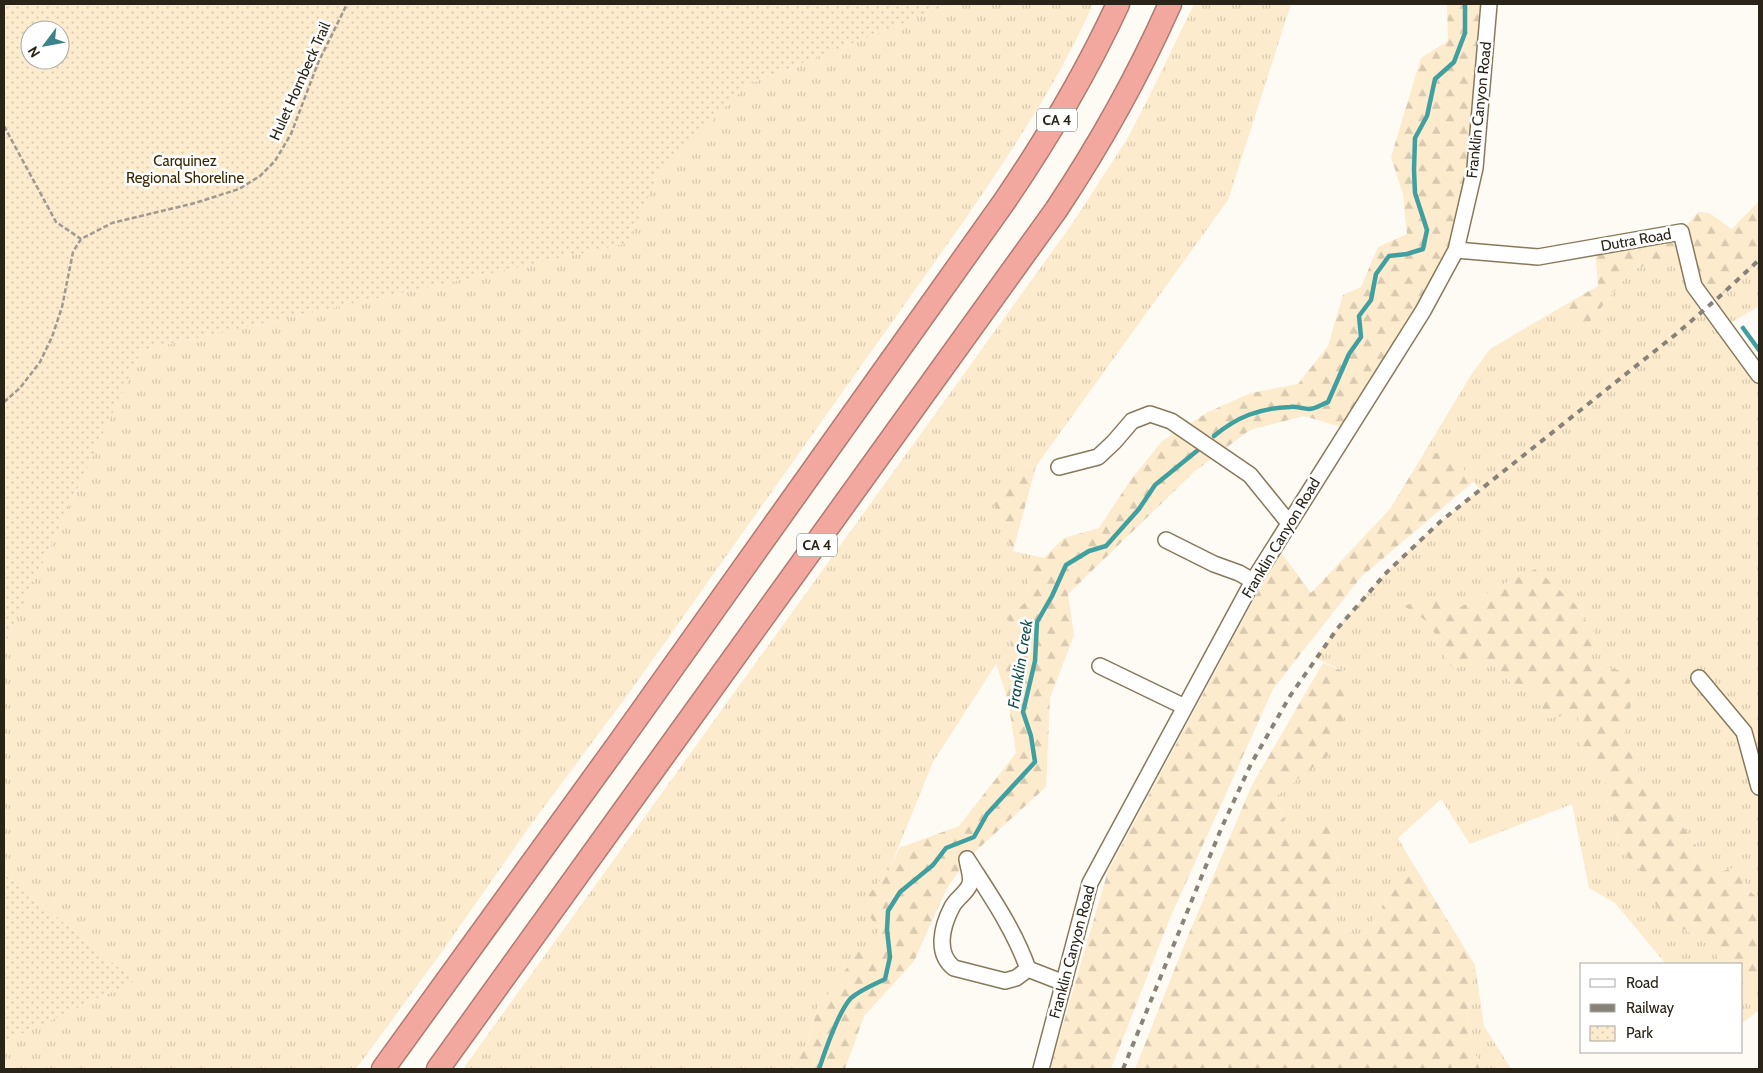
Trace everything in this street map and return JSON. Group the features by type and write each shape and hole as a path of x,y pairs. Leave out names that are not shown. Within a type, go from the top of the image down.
{"highway":[{"name":"CA 4","path":"383,1069 619,743 1022,176 1060,114 1118,4"},
{"name":"CA 4","path":"438,1069 1056,210 1108,127 1139,70 1170,4"}],"street":[{"name":"Franklin Canyon Road","path":"1040,1069 1090,883 1253,581 1423,311 1456,250 1476,168 1489,4"},
{"name":"Dutra Road","path":"1456,250 1538,256 1681,232 1694,286 1759,375"},
{"path":"1059,467 1098,457 1132,421 1150,414 1171,421 1250,475 1289,523"},
{"path":"1166,540 1253,581"},
{"path":"1100,666 1185,707"},
{"path":"1699,678 1744,732 1759,787"},
{"path":"1028,969 1016,978 1005,981 954,968 946,958 943,952 943,928 952,907 970,886 967,859 1011,929 1028,969 1064,983"}],"path":[{"name":"Hulet Hornbeck Trail","path":"82,239 112,222 239,189 260,176 275,161 291,134 318,63 347,4"},
{"path":"4,126 56,222 82,239 73,252 62,307 52,338 40,362 20,388 4,402"}],"green space":[{"name":"Carquinez Regional Shoreline","path":"4,4 952,4 747,85 657,176 628,243 142,350 4,646"},
{"path":"952,4 1093,4 1051,86 968,215 629,693 532,823 441,953 356,1069 4,1069 4,1042 135,981 4,874 4,646 142,350 627,243 657,176 747,85"},
{"path":"1194,4 1291,4 1228,200 1036,466 1017,465 1013,551 1044,558 1028,574 1027,601 1008,616 1012,653 996,664 933,762 889,870 869,894 868,913 879,930 878,947 838,982 817,1009 809,1040 790,1069 463,1069 1072,224 1127,139"},
{"path":"1447,4 1489,4 1485,61 1456,250 1348,429 1304,416 1250,430 1195,471 1068,594 1074,635 1050,698 1046,787 967,859 946,890 914,961 864,1016 845,1069 790,1069 809,1040 817,1009 838,982 857,952 878,947 878,930 868,913 869,894 889,870 899,848 959,826 1016,753 1008,700 996,664 1012,653 1008,616 1027,601 1028,574 1064,538 1099,528 1130,481 1162,441 1208,412 1251,393 1298,384 1328,346 1343,295 1361,287 1378,247 1407,234 1403,194 1391,157 1421,58 1448,41"},
{"path":"1759,201 1759,260 1719,297 1709,300 1668,261 1632,269 1586,327 1558,309 1598,286 1595,247 1681,232 1698,212 1709,213 1732,229"},
{"path":"1759,260 1759,306 1724,327 1759,375 1759,899 1747,889 1737,867 1712,875 1690,835 1645,785 1624,737 1633,696 1591,664 1594,633 1575,604 1511,580 1483,597 1460,607 1429,597 1431,624 1440,649 1490,659 1511,683 1537,689 1578,713 1581,746 1605,773 1605,797 1616,829 1618,846 1641,872 1651,897 1668,923 1687,931 1716,950 1718,963 1665,963 1615,903 1589,888 1572,804 1470,844 1441,799 1398,838 1413,864 1360,939 1331,921 1338,865 1328,818 1293,843 1275,797 1301,776 1351,674 1315,658 1376,583 1408,551 1480,489 1449,453 1424,453 1471,375 1490,349 1558,309 1587,326 1632,269 1668,261 1694,286 1752,267"},
{"path":"1424,453 1449,453 1474,481 1361,577 1273,689 1170,918 1111,1069 1050,1069 1108,871 1280,551 1311,593 1390,509"},
{"path":"1017,465 1036,466 1013,551 993,502"},
{"path":"1536,569 1575,604 1594,633 1591,664 1627,672 1633,696 1624,737 1645,785 1690,835 1712,874 1737,867 1747,889 1759,899 1759,989 1757,985 1743,989 1743,963 1718,963 1716,950 1687,931 1668,923 1651,897 1641,872 1618,846 1616,829 1605,797 1605,773 1581,746 1578,713 1545,719 1537,689 1511,683 1490,659 1453,669 1440,649 1431,624 1404,606 1429,597 1460,607"},
{"path":"1323,663 1351,674 1343,724 1330,754 1275,797 1293,843 1328,817 1338,865 1331,921 1360,939 1413,864 1475,965 1466,1021 1480,1069 1135,1069 1185,943 1252,785"},
{"path":"4,874 135,981 4,1042"},
{"path":"1475,965 1484,1026 1511,1069 1480,1069 1466,1021"},
{"path":"1757,985 1759,989 1759,1010 1743,1022 1743,989"}],"waterway":[{"name":"Franklin Creek","path":"1214,436 1240,419 1268,409 1292,407 1311,409 1328,402 1349,354 1361,337 1359,316 1371,300 1376,274 1389,256 1407,254 1423,249 1427,230 1415,193 1415,138 1427,116 1435,79 1454,62 1465,33 1465,4"},
{"path":"1743,328 1759,350"},
{"name":"Franklin Creek","path":"819,1069 832,1032 846,1004 859,992 885,979 890,957 887,930 888,911 900,892 933,865 946,848 974,837 987,814 1035,762 1031,736 1023,712 1035,661 1037,622 1052,596 1066,565 1089,551 1106,546 1139,509 1155,485 1198,450"}],"railway":[{"path":"1123,1069 1221,829 1251,764 1290,696 1337,629 1387,572 1441,521 1675,335 1759,260"}]}
